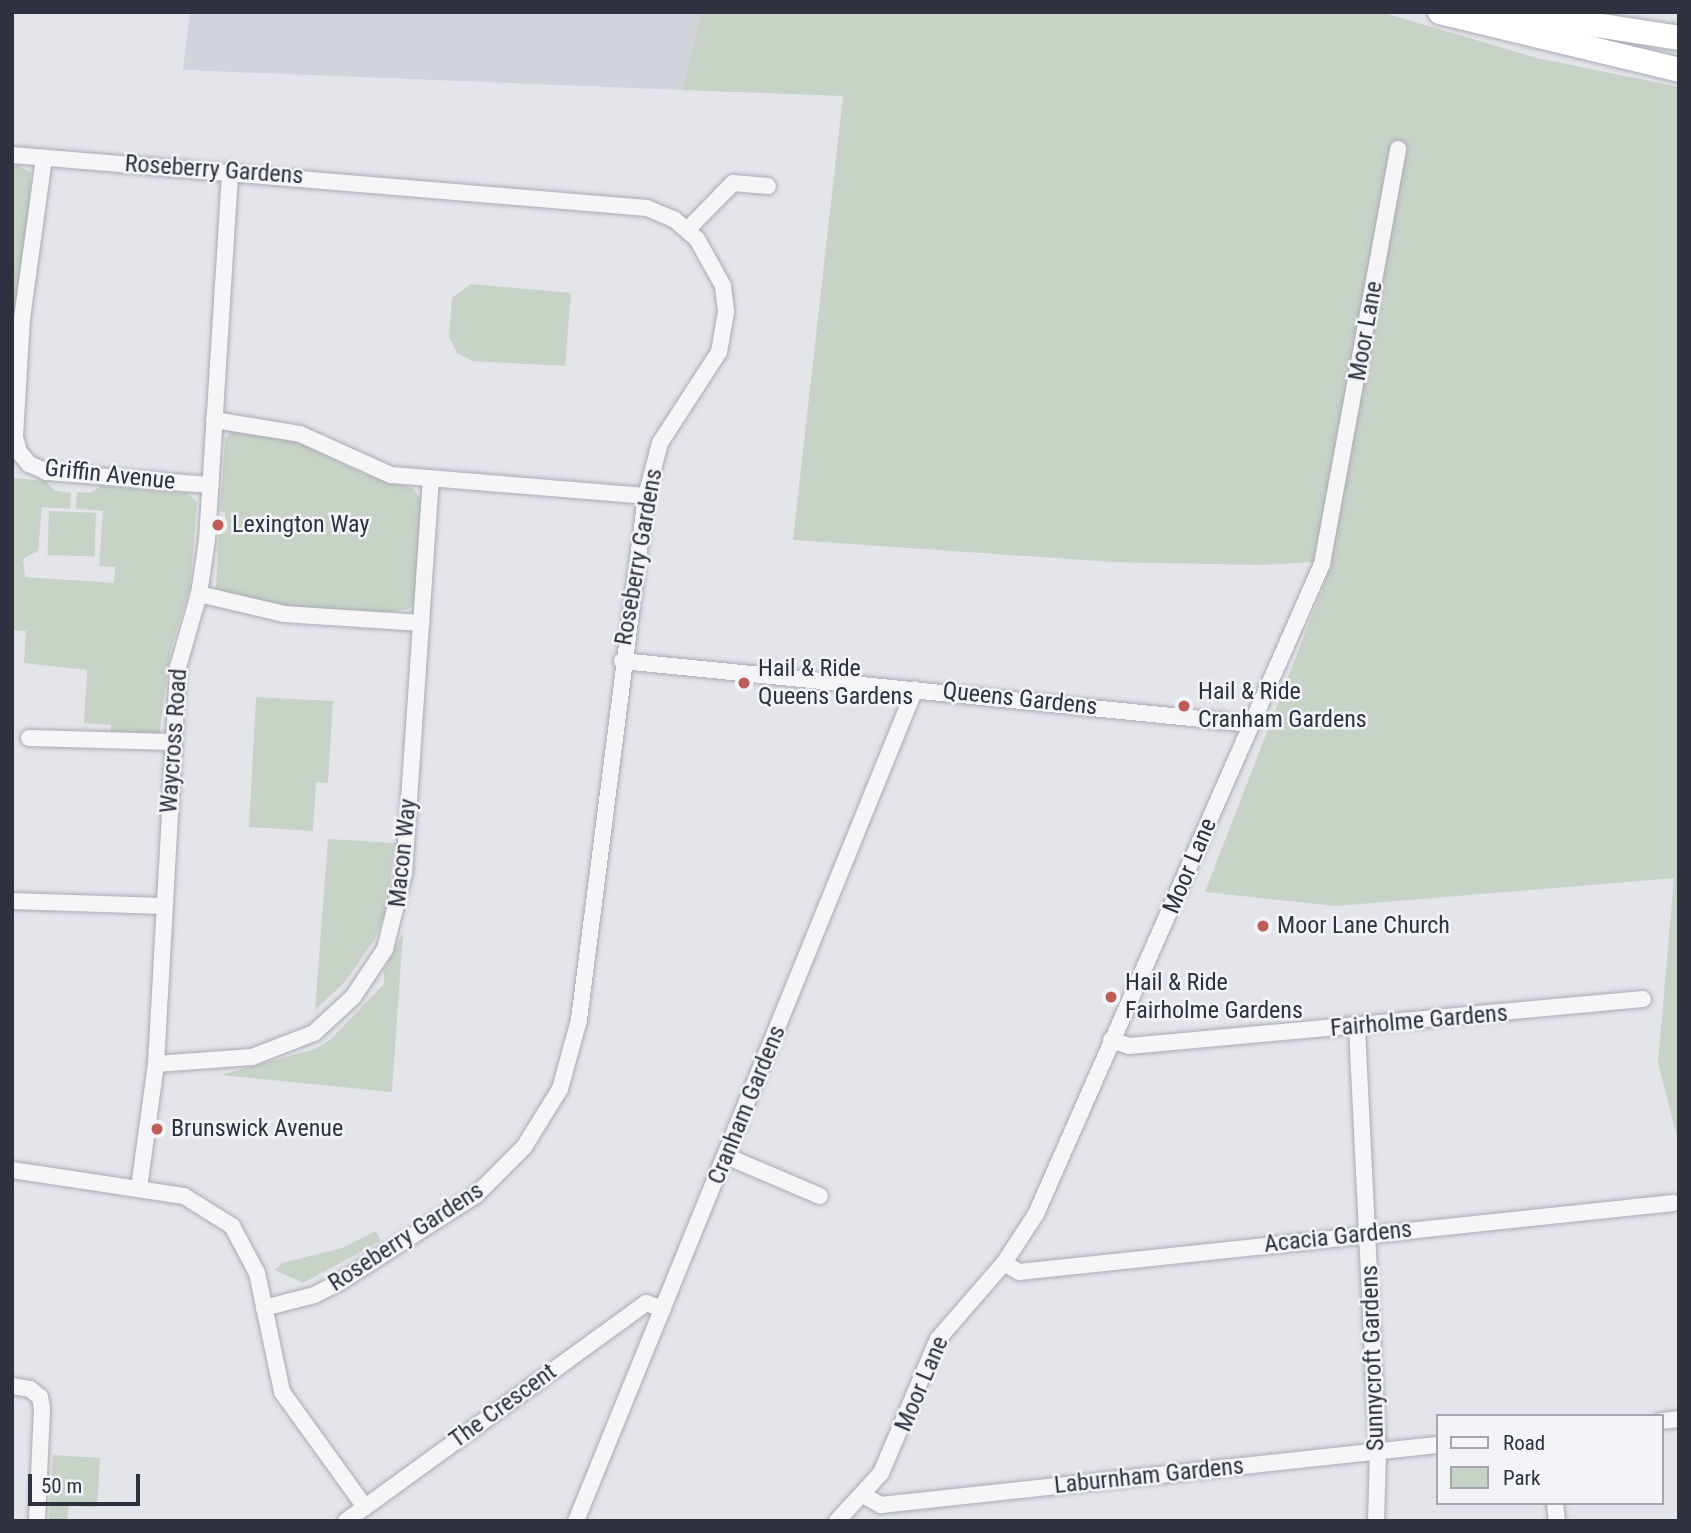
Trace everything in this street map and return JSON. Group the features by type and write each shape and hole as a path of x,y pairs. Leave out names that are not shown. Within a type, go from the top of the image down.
{"highway":[{"path":"1440,12 1679,70"},
{"path":"1512,12 1679,38"}],"street":[{"name":"Moor Lane","path":"837,1521 863,1495 896,1445 938,1339 1004,1263 1036,1214 1322,564 1398,149"},
{"name":"Roseberry Gardens","path":"12,155 230,171 647,208 687,230 718,273 725,326 713,364 660,443 646,496 622,662 579,1020 552,1106 524,1147 476,1195 340,1282 315,1294 264,1308"},
{"name":"Griffin Avenue","path":"44,158 22,318 15,437 19,452 29,464 47,472 210,485"},
{"name":"Waycross Road","path":"139,1188 156,1064 178,667 199,594 210,485 230,171"},
{"path":"687,230 733,183 768,186"},
{"path":"214,419 276,427 366,467 430,481 646,496"},
{"name":"Macon Way","path":"156,1064 221,1063 283,1048 336,1016 368,978 385,948 401,899 430,481"},
{"path":"199,594 284,614 422,623"},
{"name":"Queens Gardens","path":"622,662 1251,724"},
{"name":"Cranham Gardens","path":"576,1521 912,704 915,689"},
{"path":"29,738 173,741"},
{"path":"12,901 163,906"},
{"name":"Fairholme Gardens","path":"1111,1040 1129,1046 1357,1028 1643,999"},
{"name":"Sunnycroft Gardens","path":"1357,1028 1378,1451 1376,1521"},
{"path":"726,1156 820,1196"},
{"path":"12,1170 184,1196 232,1226 251,1255 282,1392 365,1507"},
{"name":"Acacia Gardens","path":"1004,1263 1020,1272 1368,1233 1674,1203"},
{"name":"The Crescent","path":"346,1521 646,1303 663,1309"},
{"path":"12,1385 30,1389 40,1397 43,1409 37,1521"},
{"name":"Laburnham Gardens","path":"863,1495 881,1505 1436,1445"}],"shaded area":[{"path":"190,12 705,12 682,90 183,70"}],"green space":[{"path":"702,12 1381,12 1537,58 1679,87 1679,1144 1658,1063 1674,878 1336,906 1205,892 1333,561 1261,565 1114,562 793,540 843,96 682,90"},
{"path":"17,165 30,172 31,181 24,279 12,333 12,166"},
{"path":"471,284 571,293 565,366 473,361 457,353 449,337 452,298"},
{"path":"231,430 296,441 364,474 413,488 422,502 418,598 409,609 377,614 284,607 216,589 219,532 224,532 225,512 220,511 225,440"},
{"path":"12,478 46,481 54,490 71,493 70,509 42,507 38,551 23,559 25,577 114,583 115,567 99,566 103,511 76,509 77,492 90,493 101,486 187,493 197,502 190,587 170,653 159,736 111,735 111,725 84,723 87,670 24,663 26,631 12,630"},
{"path":"49,511 96,513 94,557 47,555"},
{"path":"256,697 333,701 328,783 316,782 313,831 249,827"},
{"path":"328,839 396,843 385,913 375,939 345,982 315,1010"},
{"path":"403,933 392,1092 221,1075 315,1049 330,1040 384,984 384,971"},
{"path":"376,1231 381,1241 303,1283 275,1270 282,1263 342,1248"},
{"path":"53,1455 100,1458 97,1507 69,1506 67,1521 49,1521"}],"place":[{"name":"Lexington Way","path":"218,525"},
{"name":"Hail & Ride Queens Gardens","path":"744,683"},
{"name":"Hail & Ride Cranham Gardens","path":"1184,706"},
{"name":"Moor Lane Church","path":"1263,926"},
{"name":"Hail & Ride Fairholme Gardens","path":"1111,997"},
{"name":"Brunswick Avenue","path":"157,1129"}]}
